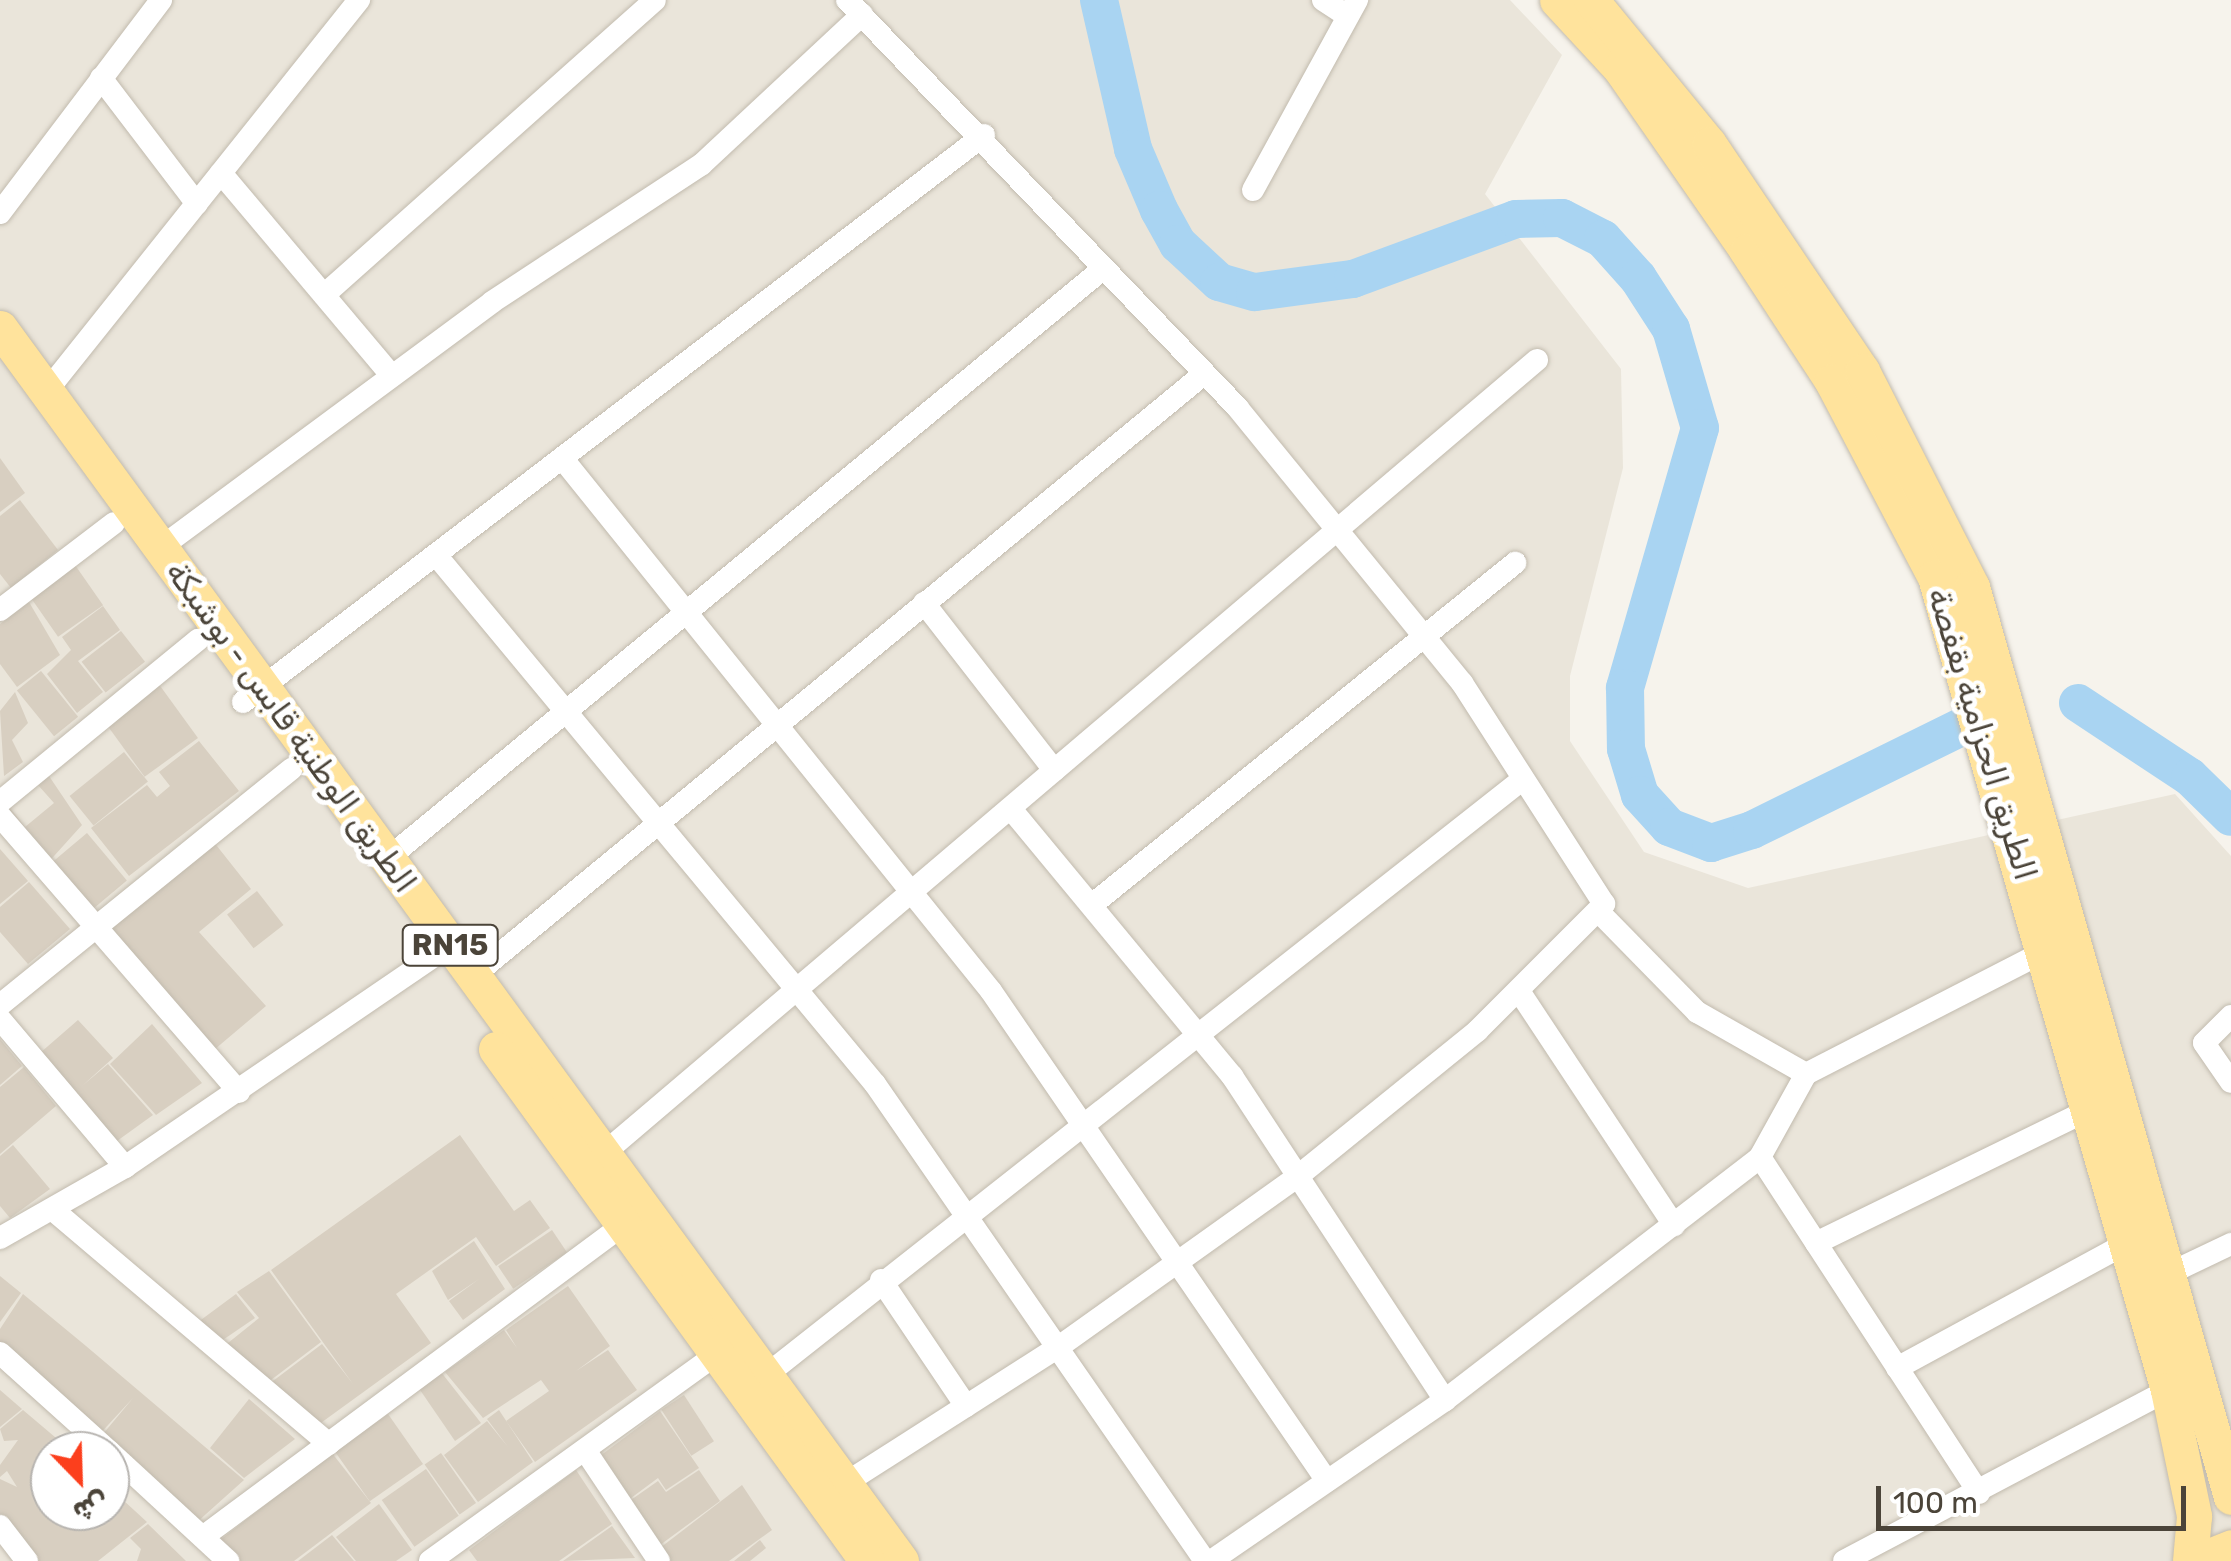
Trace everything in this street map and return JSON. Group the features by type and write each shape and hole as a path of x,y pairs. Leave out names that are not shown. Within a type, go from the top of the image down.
{"main road":[{"name":"الطريق الحزامية بقفصة","path":"1557,0 1686,158 1884,473 1959,644 2168,1390 2194,1516 2190,1561"},
{"name":"الطريق الحزامية بقفصة","path":"1591,0 1708,144 1821,310 1944,523 2036,793 2168,1274 2223,1427 2231,1497"},
{"name":"الطريق الوطنية قابس - بوشبكة","path":"0,328 160,548 253,695 291,768 441,952 473,976 603,1154 867,1561"},
{"name":"الطريق الوطنية قابس - بوشبكة","path":"0,370 198,640 253,695 387,858 441,952 623,1224 728,1347 765,1376 900,1561"},
{"path":"2197,1561 2231,1548"}],"street":[{"path":"46,392 359,0"},
{"path":"324,295 655,0"},
{"path":"1254,190 1351,8 1323,0"},
{"path":"0,212 157,2"},
{"path":"160,548 392,376 702,164 855,7 984,135 1204,372 1422,634 1603,894 1599,912 1519,992 1297,1177 1177,1257 1060,1346 844,1484"},
{"path":"100,78 196,204"},
{"path":"253,695 984,135"},
{"path":"221,173 392,376"},
{"path":"387,858 686,618 1104,268"},
{"path":"603,1154 1334,526 1537,360"},
{"path":"473,976 1204,372"},
{"path":"562,458 686,618 909,890 1177,1257 1327,1481"},
{"path":"0,610 114,523"},
{"path":"436,555 563,717 796,992 966,1210 1208,1561 1445,1400 1760,1156 1806,1074 2047,950"},
{"path":"1093,904 1422,634 1514,564"},
{"path":"924,603 1054,770"},
{"path":"0,802 198,640"},
{"path":"0,1005 291,768"},
{"path":"765,1376 966,1210 1084,1126 1523,779"},
{"path":"1010,808 1200,1034 1445,1400"},
{"path":"0,816 92,930 239,1092"},
{"path":"1599,912 1697,1012 1806,1074"},
{"path":"4,1228 52,1209 125,1167 441,952"},
{"path":"1519,992 1674,1225"},
{"path":"2231,1016 2204,1043 2231,1082"},
{"path":"0,1019 125,1167"},
{"path":"1816,1243 2089,1110"},
{"path":"1760,1156 1978,1493"},
{"path":"52,1209 329,1444"},
{"path":"204,1536 623,1224"},
{"path":"1897,1368 2129,1242"},
{"path":"2168,1274 2231,1244"},
{"path":"882,1280 966,1406"},
{"path":"430,1561 728,1347"},
{"path":"0,1353 88,1431"},
{"path":"1844,1561 2168,1390"},
{"path":"585,1450 660,1561"},
{"path":"130,1469 228,1561"},
{"path":"0,1526 26,1561"}],"shaded area":[{"path":"0,0 1510,0 1562,55 1485,194 1621,369 1623,468 1570,676 1570,741 1644,852 1748,888 2175,794 2231,856 2231,1561 0,1561"}],"building":[{"path":"0,458 25,493 0,512"},
{"path":"20,500 58,550 11,588 0,574 0,516"},
{"path":"75,565 103,605 58,637 30,597"},
{"path":"29,602 60,655 17,687 0,664 0,624"},
{"path":"103,606 120,630 78,661 103,692 77,713 47,674 71,650 62,637"},
{"path":"121,631 145,662 106,693 82,662"},
{"path":"41,671 78,717 54,736 17,691"},
{"path":"158,683 198,738 145,777 105,722"},
{"path":"15,692 28,723 12,740 23,762 4,776 0,711"},
{"path":"199,741 239,791 129,876 91,828 147,785 157,797 170,786 159,772"},
{"path":"124,752 148,782 94,826 70,796"},
{"path":"49,776 82,825 45,866 2,814 10,808 25,827 54,803 38,785"},
{"path":"87,833 127,880 85,915 46,868"},
{"path":"213,841 251,889 199,932 266,1006 208,1055 98,934"},
{"path":"0,849 28,881 0,904"},
{"path":"29,882 70,929 28,964 0,932 0,907"},
{"path":"257,891 283,925 254,948 227,914"},
{"path":"78,1020 113,1058 82,1086 108,1064 153,1115 117,1141 40,1053"},
{"path":"152,1024 202,1083 156,1115 110,1064"},
{"path":"0,1039 22,1066 0,1085"},
{"path":"24,1067 56,1106 0,1154 0,1087"},
{"path":"460,1135 514,1211 530,1200 550,1228 496,1266 476,1237 396,1294 431,1343 318,1425 269,1384 322,1344 353,1384 271,1270"},
{"path":"13,1145 50,1189 10,1218 0,1206 0,1156"},
{"path":"552,1230 567,1252 513,1289 498,1266"},
{"path":"474,1241 505,1289 463,1320 449,1301 479,1279 448,1300 432,1271"},
{"path":"269,1271 321,1342 267,1383 223,1347 259,1318 237,1292"},
{"path":"0,1276 21,1293 0,1322"},
{"path":"568,1286 610,1346 576,1371 608,1350 637,1390 535,1462 506,1421 549,1391 541,1380 483,1418 445,1372 504,1330 517,1348 506,1330"},
{"path":"23,1294 244,1480 196,1523 130,1467 130,1431 106,1431 133,1398 102,1431 88,1431 0,1354 0,1329"},
{"path":"236,1294 255,1318 211,1348 190,1328"},
{"path":"441,1372 481,1423 455,1441 418,1387"},
{"path":"0,1390 22,1409 0,1427"},
{"path":"684,1395 714,1441 691,1456 661,1410"},
{"path":"249,1399 295,1439 244,1478 210,1448"},
{"path":"23,1410 48,1431 30,1431 30,1531 130,1531 130,1506 147,1522 98,1561 35,1561 17,1546 26,1536 15,1546 0,1529 0,1479 17,1487 7,1471 0,1477 0,1465 18,1440 4,1441 0,1429"},
{"path":"499,1410 533,1462 478,1502 444,1455 487,1421 508,1447 487,1419"},
{"path":"660,1411 699,1468 666,1490 658,1478 627,1501 596,1459"},
{"path":"388,1414 423,1464 370,1501 335,1451"},
{"path":"332,1453 371,1503 294,1561 237,1561 220,1540"},
{"path":"441,1453 476,1503 460,1514 425,1464"},
{"path":"426,1469 459,1516 414,1547 382,1500"},
{"path":"576,1470 612,1524 559,1561 477,1561 469,1550"},
{"path":"699,1470 720,1501 660,1545 628,1502 658,1481 666,1492"},
{"path":"742,1485 772,1530 729,1561 664,1561 656,1551"},
{"path":"379,1504 412,1550 396,1561 356,1561 336,1537"},
{"path":"148,1524 186,1561 137,1561 141,1549 130,1538"},
{"path":"612,1526 635,1558 563,1561"},
{"path":"332,1535 354,1561 298,1561"},
{"path":"760,1540 766,1548 750,1561 734,1561"}],"waterway":[{"path":"1099,0 1133,149 1178,244 1219,282 1255,292 1353,279 1516,219 1562,218 1603,239 1638,278 1671,329 1700,428 1625,688 1626,749 1640,795 1669,827 1711,843 1752,830 1961,727"},
{"path":"2078,703 2190,777 2231,817"}]}
